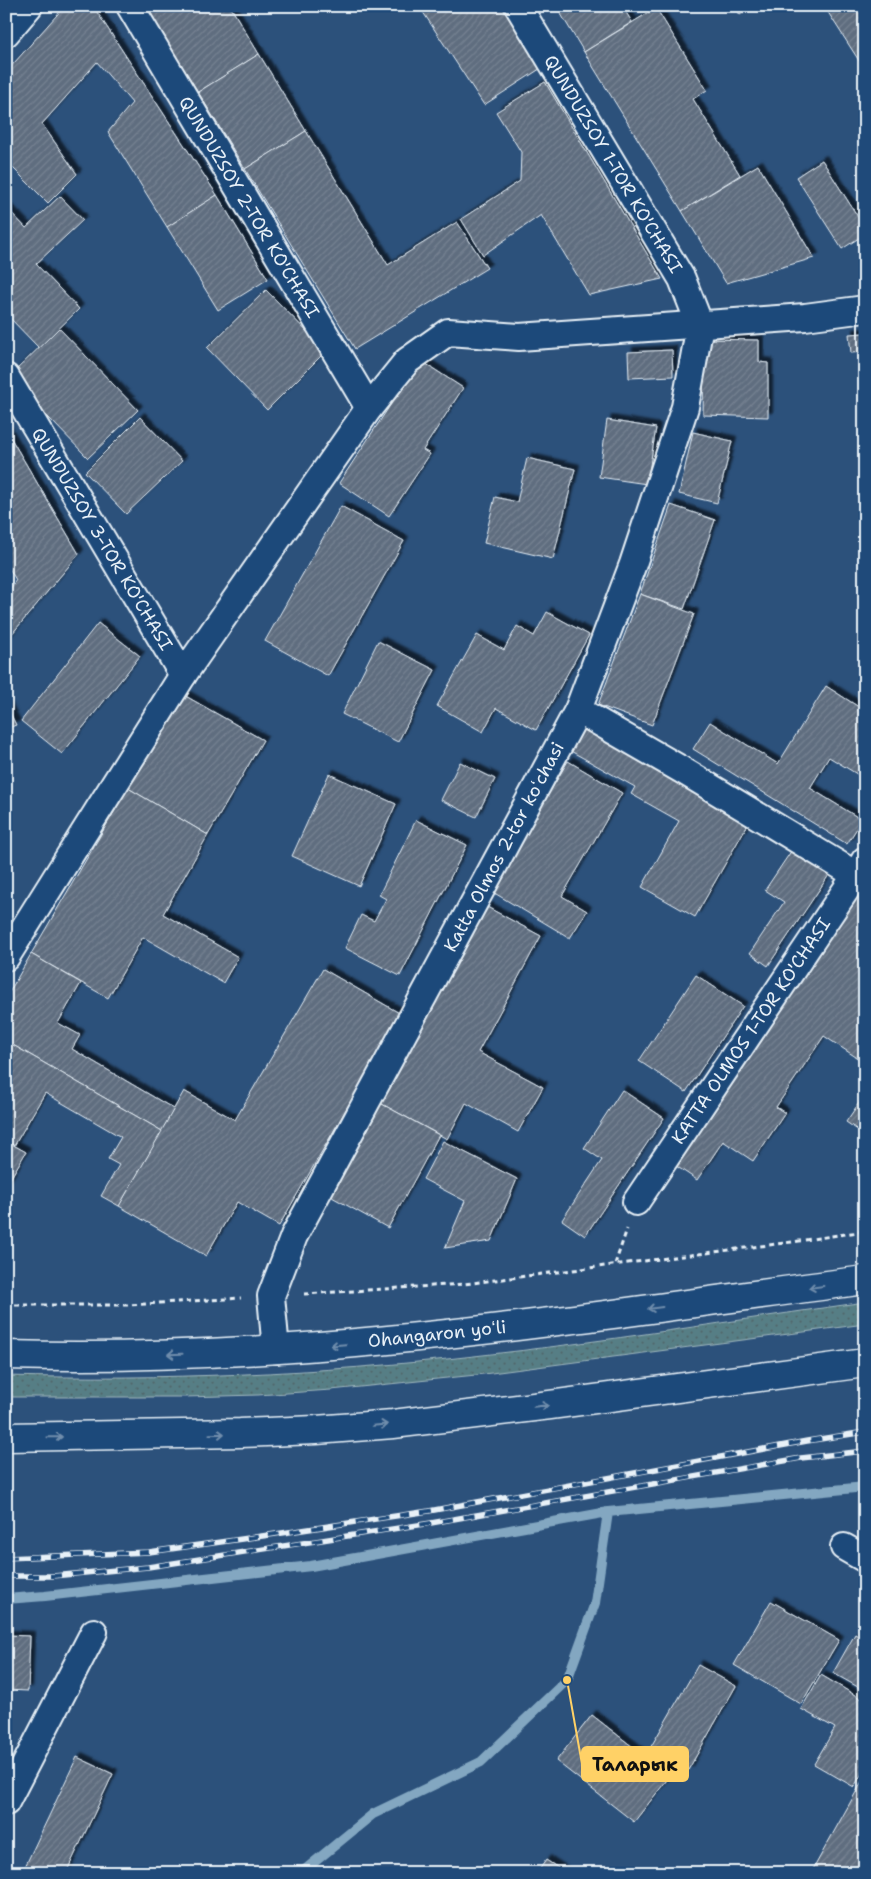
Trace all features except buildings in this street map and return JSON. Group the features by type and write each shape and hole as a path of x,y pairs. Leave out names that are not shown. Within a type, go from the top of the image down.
{"highway":[{"name":"Ohangaron yoʻli","path":"6,1355 159,1355 276,1350 441,1335 865,1280"},
{"path":"6,1437 240,1433 374,1426 550,1405 865,1363"}],"street":[{"path":"6,32 29,6"},
{"name":"QUNDUZSOY 2-TOR KO'CHASI","path":"130,6 369,408"},
{"name":"QUNDUZSOY 1-TOR KO'CHASI","path":"518,6 682,278 700,325"},
{"path":"7,953 182,675 369,408 407,361 448,332 519,337 700,325 865,309"},
{"name":"Katta Olmos 2-tor koʻchasi","path":"276,1350 271,1296 294,1236 578,710 633,564 685,407 700,325"},
{"name":"QUNDUZSOY 3-TOR KO'CHASI","path":"6,377 182,675"},
{"path":"578,710 682,770 860,868"},
{"name":"KATTA OLMOS 1-TOR KO'CHASI","path":"636,1202 860,868"},
{"path":"6,1802 94,1632"}],"path":[{"path":"615,1264 636,1202"},
{"path":"6,1304 128,1305 464,1284 865,1231"}],"green space":[{"path":"865,1302 865,1324 476,1375 331,1390 258,1395 6,1397 6,1376 182,1376 299,1371 416,1362 572,1344"}],"waterway":[{"path":"301,1873 373,1814 481,1762 567,1680 595,1603 608,1512 865,1487"},
{"path":"6,1599 311,1566 608,1512"}],"railway":[{"path":"6,1558 149,1552 242,1539 429,1511 865,1432"},
{"path":"6,1576 53,1576 148,1567 431,1523 801,1458 865,1451"}],"place":[{"name":"Таларык","path":"567,1680"}]}
